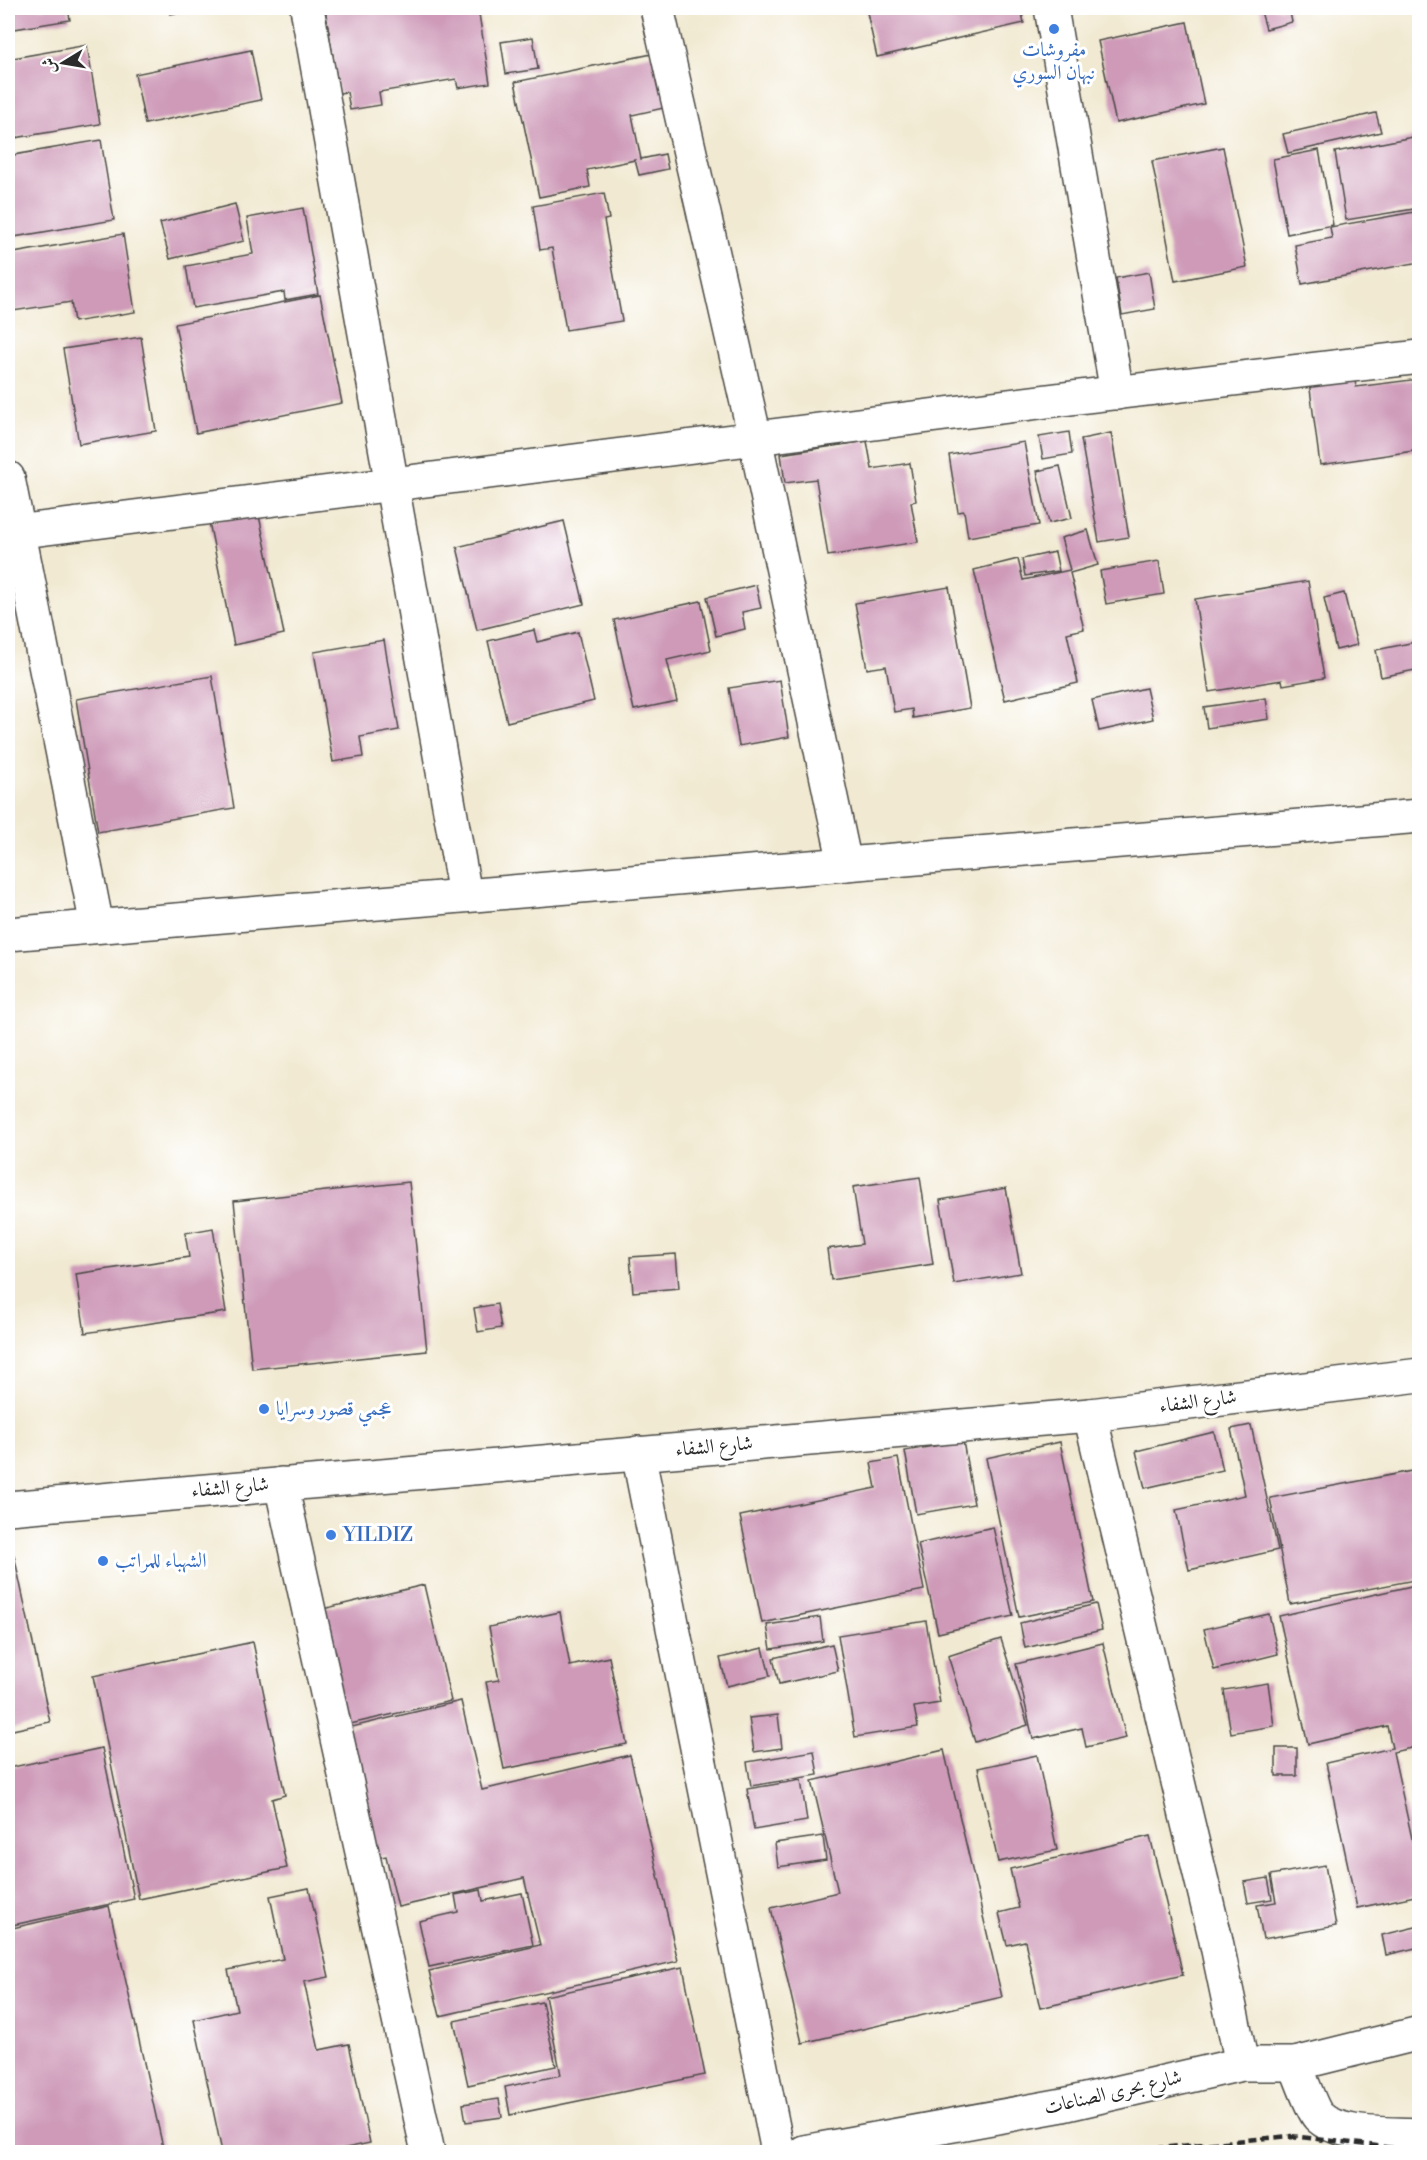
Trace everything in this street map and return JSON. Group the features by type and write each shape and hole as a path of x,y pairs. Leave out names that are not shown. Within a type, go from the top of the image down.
{"street":[{"path":"307,8 465,895"},
{"path":"657,8 755,438 845,864"},
{"path":"1051,8 1117,393"},
{"path":"13,532 1419,357"},
{"path":"8,478 13,532 97,926"},
{"path":"8,934 1419,816"},
{"name":"شارع الشفاء","path":"8,1508 1090,1415 1419,1375"},
{"path":"1090,1415 1215,1936 1242,2064"},
{"path":"638,1453 778,2152"},
{"path":"281,1484 428,2152"},
{"name":"شارع بحرى الصناعات","path":"804,2152 1063,2105 1242,2064 1295,2064 1419,2033"},
{"path":"1295,2064 1318,2115 1335,2126 1352,2130 1419,2135"}],"building":[{"path":"8,8 68,8 70,20 8,30"},
{"path":"169,8 202,8 203,9 170,14"},
{"path":"325,8 478,8 490,83 458,88 456,79 379,92 381,105 350,110 347,92 339,93"},
{"path":"866,8 1021,8 1024,23 877,57"},
{"path":"1260,8 1289,8 1292,22 1266,29"},
{"path":"1187,22 1204,104 1116,123 1098,41"},
{"path":"533,37 538,69 506,74 501,42"},
{"path":"87,45 100,124 8,139 8,59"},
{"path":"251,50 261,100 145,124 135,74"},
{"path":"657,53 668,107 632,115 641,159 665,154 668,169 639,175 635,160 587,170 590,187 539,197 515,82"},
{"path":"1376,113 1381,132 1288,153 1283,134"},
{"path":"1413,137 1420,172 1420,208 1346,220 1335,152"},
{"path":"101,140 114,220 8,238 8,156"},
{"path":"1223,147 1247,267 1175,281 1152,161"},
{"path":"1319,150 1333,225 1287,234 1273,159"},
{"path":"604,193 609,219 604,220 622,321 566,330 552,248 540,250 533,206"},
{"path":"235,204 244,241 170,259 160,223"},
{"path":"303,208 318,294 285,300 284,292 193,308 186,266 253,254 247,218"},
{"path":"1420,211 1420,262 1302,284 1295,245 1332,238 1330,227"},
{"path":"123,234 135,312 74,322 71,302 13,311 8,275 8,254"},
{"path":"1149,272 1155,309 1122,315 1116,278"},
{"path":"320,295 342,403 196,433 175,324"},
{"path":"141,337 156,431 79,444 63,349"},
{"path":"1353,368 1356,387 1419,379 1420,450 1320,465 1308,374"},
{"path":"1069,432 1072,454 1043,459 1039,437"},
{"path":"1111,433 1129,537 1099,542 1081,439"},
{"path":"867,441 872,469 910,463 916,501 911,502 918,542 828,556 816,479 785,483 781,454"},
{"path":"1024,442 1039,525 968,537 964,511 958,512 949,455"},
{"path":"1060,466 1072,518 1049,523 1037,471"},
{"path":"258,511 284,634 234,645 209,522"},
{"path":"564,521 584,604 477,630 457,547"},
{"path":"1088,530 1098,565 1070,573 1084,629 1067,633 1078,683 1005,700 974,570 1018,559 1023,580 1070,570 1061,538"},
{"path":"1055,552 1059,571 1025,576 1022,559"},
{"path":"1159,561 1164,594 1106,604 1100,571"},
{"path":"1308,581 1324,678 1283,685 1282,680 1209,692 1195,599"},
{"path":"756,585 761,608 742,612 745,629 716,636 707,597"},
{"path":"949,587 970,708 913,718 912,709 894,712 886,666 867,669 855,603"},
{"path":"1344,593 1357,645 1336,650 1324,598"},
{"path":"701,601 711,650 667,660 677,701 634,710 614,620"},
{"path":"534,630 537,642 578,632 594,701 507,722 488,641"},
{"path":"384,640 399,730 360,737 363,757 333,762 314,652"},
{"path":"1420,641 1420,669 1381,677 1376,650"},
{"path":"212,676 234,808 98,832 76,699"},
{"path":"780,680 789,737 739,746 729,688"},
{"path":"1146,688 1153,719 1099,731 1092,700"},
{"path":"1266,698 1269,719 1207,728 1204,707"},
{"path":"920,1177 933,1264 831,1280 827,1249 862,1244 853,1187"},
{"path":"409,1182 427,1351 252,1369 234,1201"},
{"path":"1006,1188 1021,1273 954,1284 940,1200"},
{"path":"213,1228 226,1312 85,1333 76,1274 189,1257 185,1233"},
{"path":"676,1254 679,1288 633,1292 630,1257"},
{"path":"497,1304 501,1328 478,1332 474,1308"},
{"path":"1251,1425 1278,1550 1189,1570 1176,1510 1245,1495 1231,1429"},
{"path":"1214,1432 1223,1470 1145,1488 1136,1451"},
{"path":"963,1441 974,1504 916,1514 905,1451"},
{"path":"1060,1442 1093,1602 1019,1617 986,1458"},
{"path":"898,1458 924,1590 762,1623 740,1516 876,1488 871,1463"},
{"path":"1412,1471 1420,1514 1420,1579 1290,1604 1270,1498"},
{"path":"993,1527 1013,1616 938,1633 918,1544"},
{"path":"14,1555 50,1722 8,1731 8,1556"},
{"path":"1420,1584 1420,1746 1393,1752 1420,1875 1420,1895 1357,1908 1326,1763 1392,1748 1387,1726 1308,1744 1279,1616"},
{"path":"424,1585 451,1701 337,1727 310,1612"},
{"path":"1096,1604 1102,1630 1025,1648 1020,1623"},
{"path":"560,1612 570,1666 609,1657 627,1744 504,1769 486,1682 499,1680 489,1627"},
{"path":"1269,1614 1278,1654 1214,1670 1204,1629"},
{"path":"820,1617 823,1641 771,1649 767,1625"},
{"path":"926,1621 940,1703 914,1707 918,1727 855,1737 838,1635"},
{"path":"1001,1639 1028,1725 975,1742 948,1656"},
{"path":"253,1642 285,1795 272,1799 287,1868 139,1899 93,1676"},
{"path":"1103,1643 1126,1738 1086,1747 1082,1728 1033,1739 1016,1664"},
{"path":"832,1644 838,1671 779,1684 773,1658"},
{"path":"763,1648 770,1676 727,1686 720,1658"},
{"path":"1268,1683 1274,1726 1231,1733 1224,1690"},
{"path":"461,1701 482,1790 630,1755 678,1961 440,2016 429,1971 540,1945 524,1878 398,1907 386,1856 369,1859 339,1730"},
{"path":"778,1715 782,1748 754,1752 749,1718"},
{"path":"102,1748 134,1899 8,1926 8,1768"},
{"path":"1276,1748 1297,1748 1297,1776 1276,1776"},
{"path":"944,1750 1002,1997 802,2043 771,1908 838,1892 812,1781"},
{"path":"814,1751 818,1775 751,1786 747,1762"},
{"path":"1037,1755 1057,1850 998,1862 978,1768"},
{"path":"801,1780 807,1821 754,1830 747,1789"},
{"path":"823,1836 826,1860 778,1867 775,1843"},
{"path":"1150,1836 1183,1975 1040,2008 1025,1941 1007,1945 999,1913 1019,1908 1010,1869"},
{"path":"1325,1865 1336,1926 1263,1939 1257,1905 1276,1902 1271,1875"},
{"path":"1268,1878 1272,1899 1248,1903 1244,1882"},
{"path":"309,1888 329,1977 304,1982 319,2050 349,2044 370,2143 327,2152 222,2152 194,2020 237,2010 228,1970 283,1959 270,1896"},
{"path":"481,1890 483,1901 522,1893 533,1945 429,1967 419,1921 458,1912 455,1895"},
{"path":"109,1906 164,2152 9,2152 8,1929"},
{"path":"1420,1926 1420,1947 1386,1955 1382,1935"},
{"path":"683,1967 705,2075 510,2115 505,2087 561,2075 545,1996"},
{"path":"542,2002 556,2066 468,2085 454,2021"},
{"path":"499,2099 502,2117 466,2122 463,2104"}],"railway":[{"path":"1114,2152 1291,2136 1420,2151"}],"place":[{"name":"مفروشات نبهان السوري","path":"1054,29"},
{"name":"عجمي قصور وسرايا","path":"264,1409"},
{"name":"YILDIZ","path":"331,1535"},
{"name":"الشهباء للمراتب","path":"103,1561"}]}
